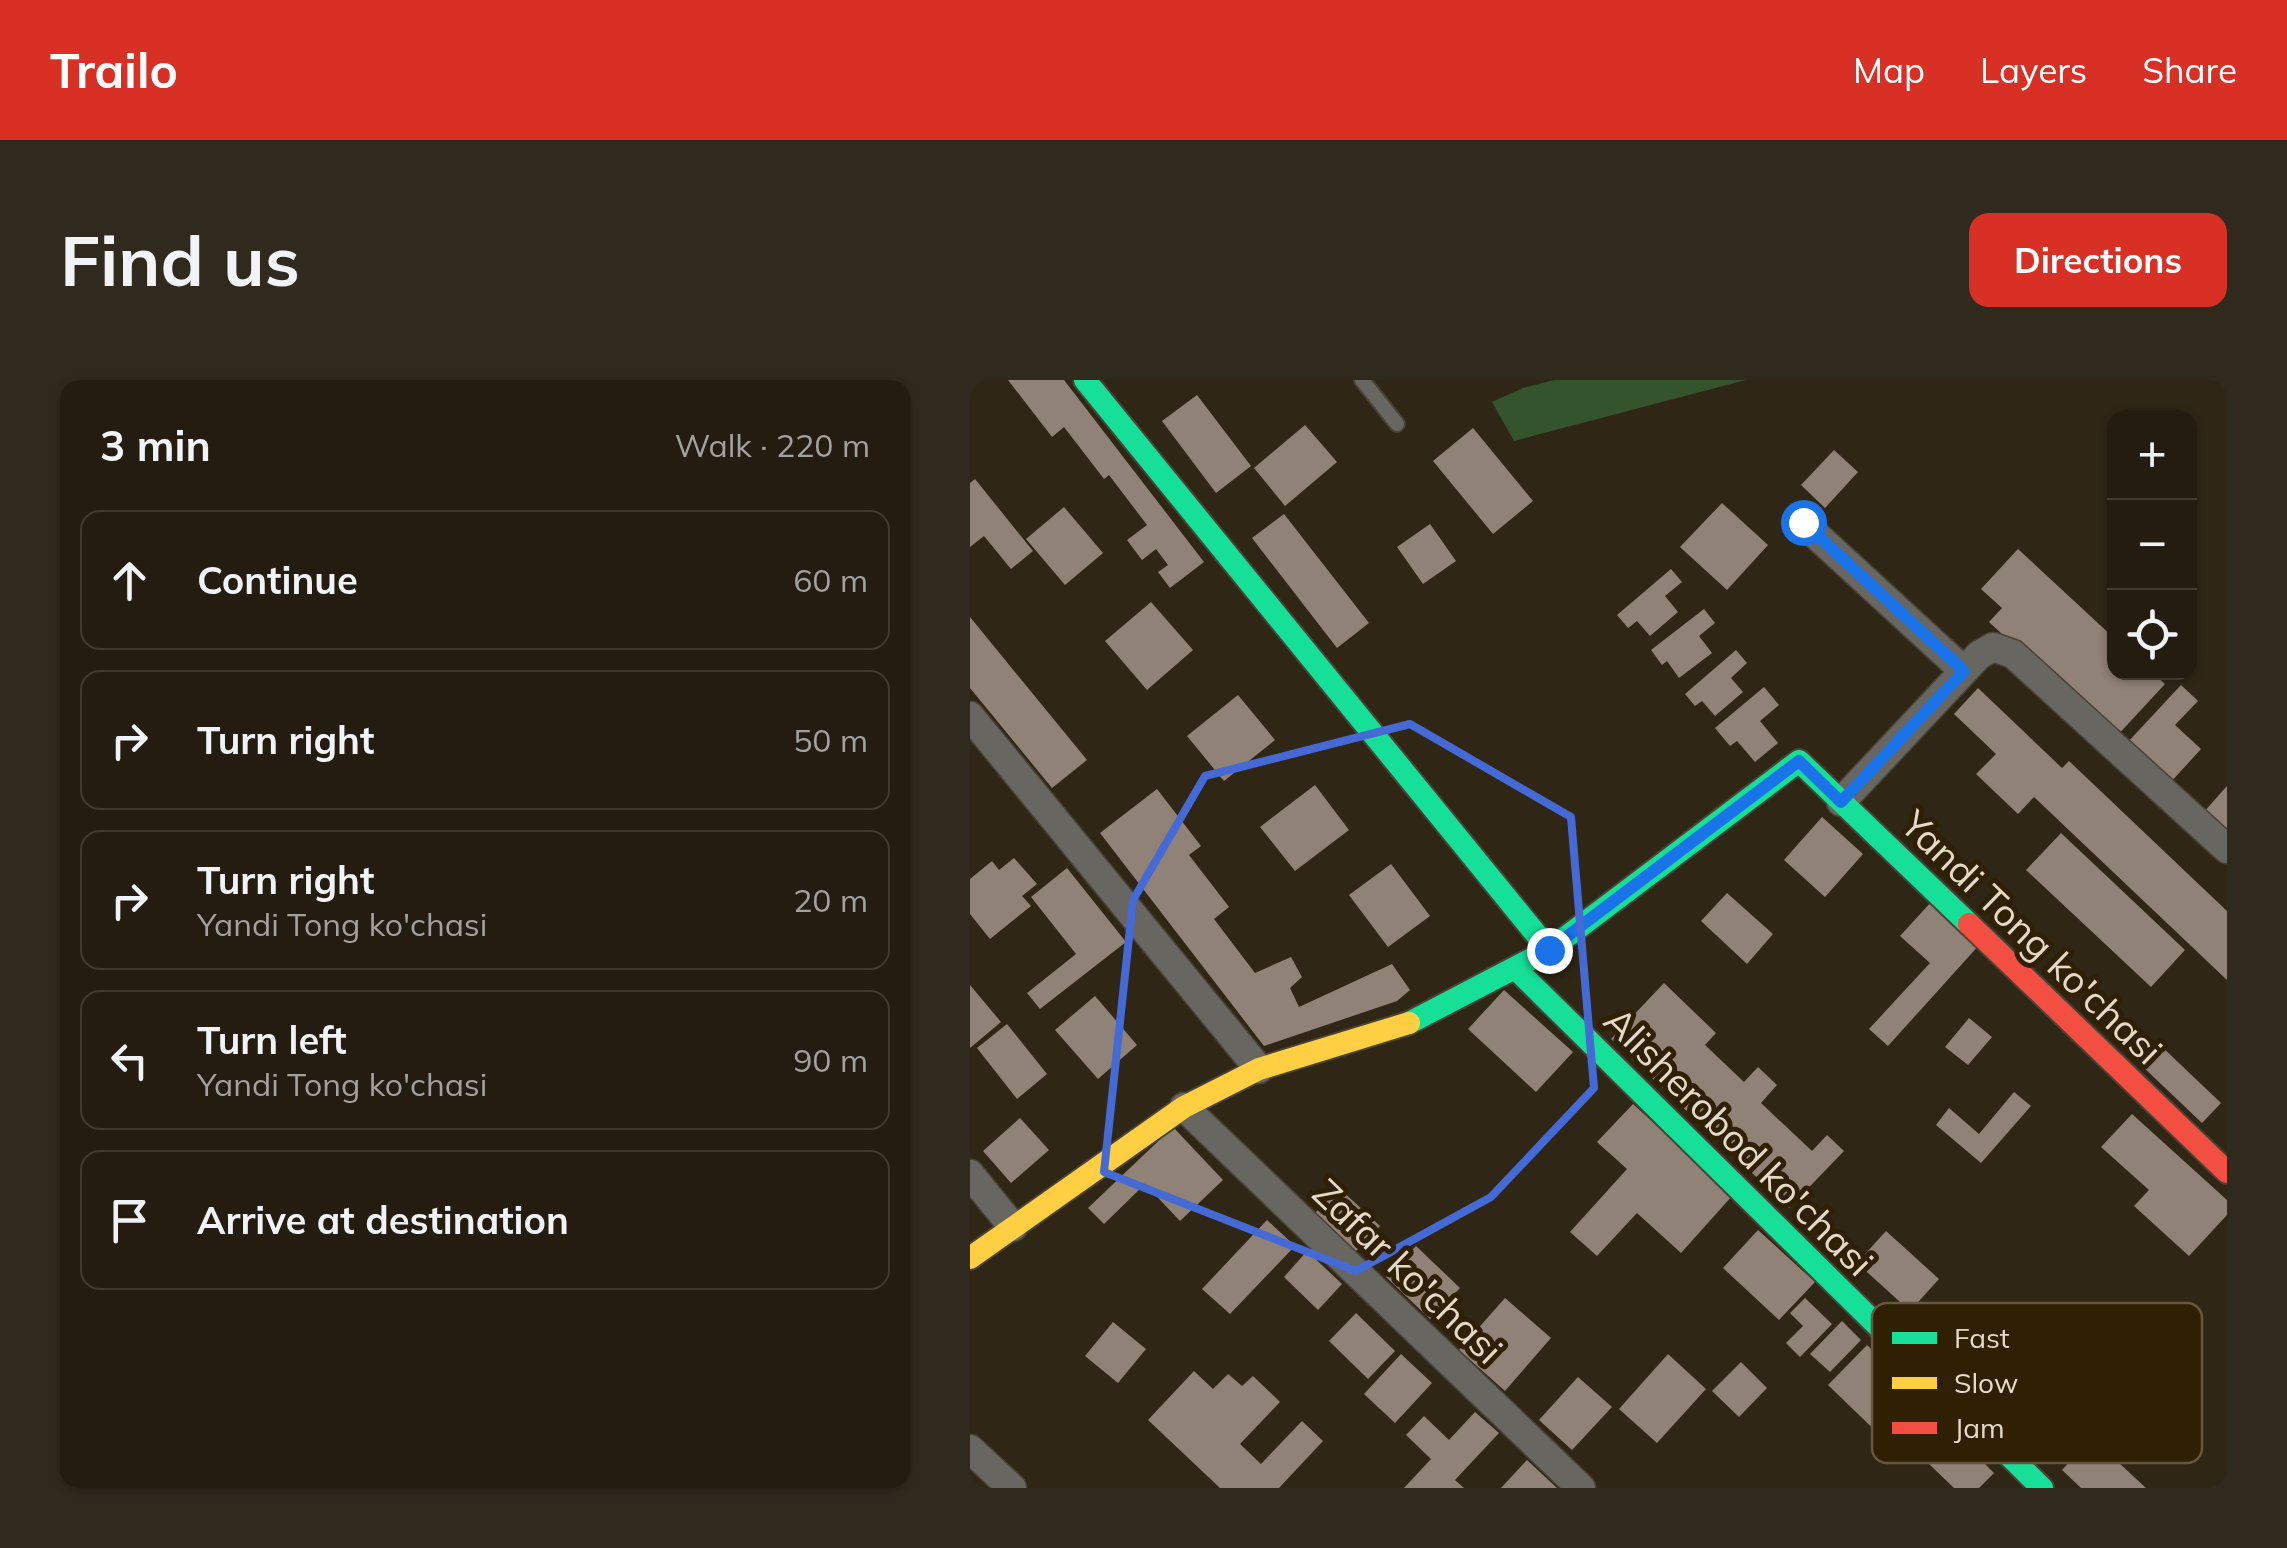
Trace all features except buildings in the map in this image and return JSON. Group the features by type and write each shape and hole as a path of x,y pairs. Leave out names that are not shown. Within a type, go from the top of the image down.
{"street":[{"path":"1086,380 1549,950"},
{"path":"1803,522 1964,671"},
{"path":"1841,802 1979,655 1993,648 2013,654 2227,850"},
{"path":"970,716 1259,1070"},
{"name":"Yandi Tong ko'chasi","path":"970,1258 1184,1107 1259,1070 1401,1027 1549,950 1799,761 2226,1169"},
{"name":"Alisherobod ko'chasi","path":"1516,969 1872,1320"},
{"name":"Zafar ko'chasi","path":"1184,1107 1580,1488"},
{"path":"970,1174 1012,1227"},
{"path":"970,1449 1012,1488"},
{"name":"Alisherobod ko'chasi","path":"2017,1463 2042,1488"}],"lane":[{"path":"1362,380 1397,424"}],"highlighted area":[{"path":"1410,724 1571,817 1594,1088 1491,1197 1356,1271 1104,1172 1133,900 1205,776"}],"shaded area":[{"path":"1554,380 1746,380 1514,441 1492,402"}],"traffic: fast":[{"path":"1085,380 1549,950"},
{"path":"1409,1023 1549,950 1799,761 1969,924"},
{"path":"1516,969 1872,1320"},
{"path":"2017,1463 2042,1488"}],"traffic: slow":[{"path":"970,1258 1184,1107 1259,1069 1409,1023"}],"traffic: jam":[{"path":"1969,924 2227,1172"}],"route":[{"path":"1549,950 1799,761 1841,802 1964,671 1803,522"}]}
